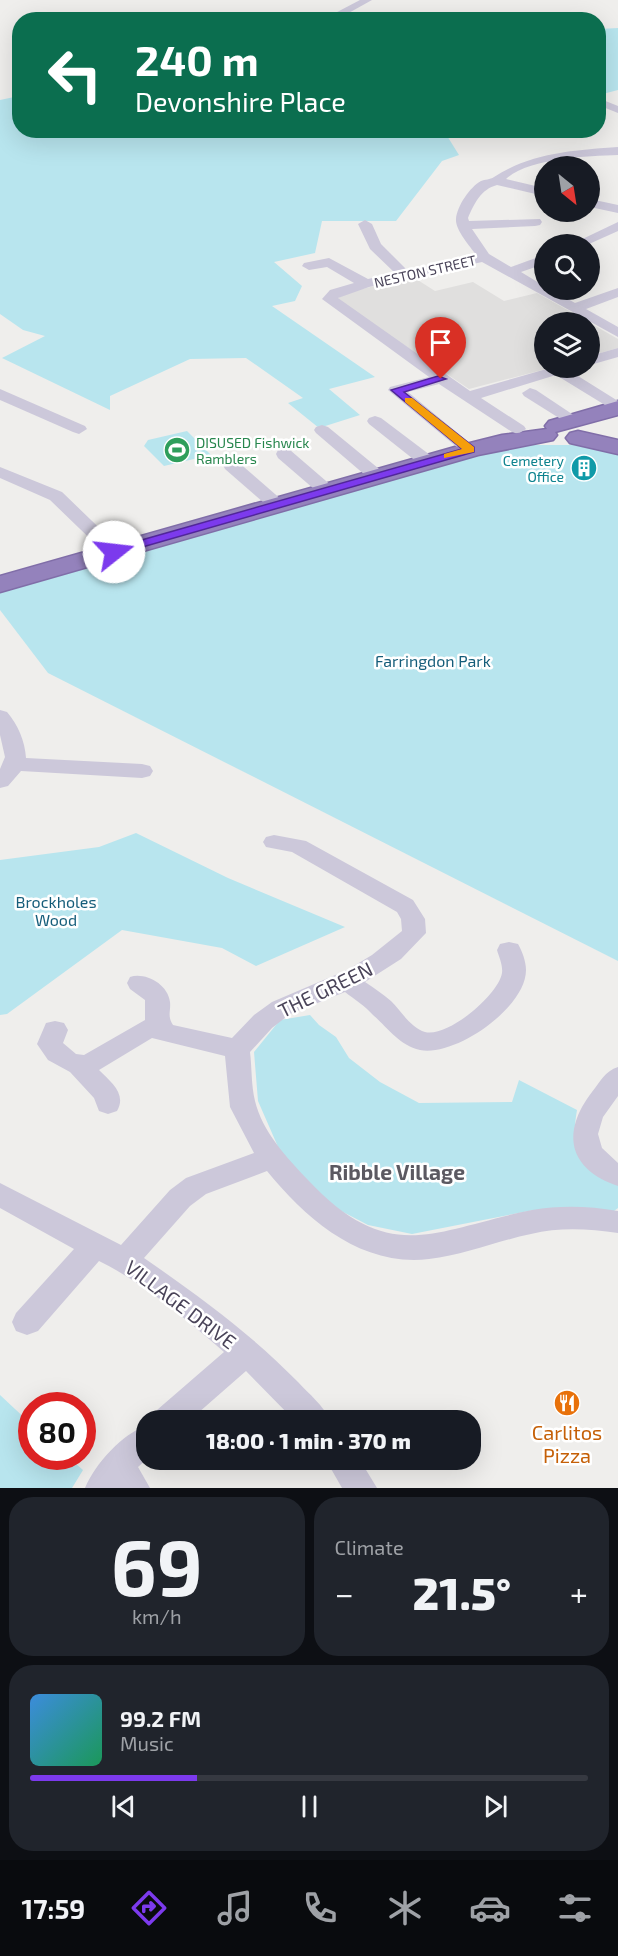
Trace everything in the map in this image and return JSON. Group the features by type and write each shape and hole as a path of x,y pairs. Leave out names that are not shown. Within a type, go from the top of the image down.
{"highway":[{"path":"0,584 470,450 567,430 618,408"},
{"path":"567,430 618,447"}],"street":[{"path":"343,12 367,0"},
{"path":"618,151 549,158 490,179 470,199 462,218 463,225 484,257 618,333"},
{"path":"593,152 606,165"},
{"path":"490,179 534,190"},
{"path":"600,205 618,209"},
{"path":"463,225 535,222"},
{"path":"365,224 375,246 404,275"},
{"path":"600,234 618,226"},
{"name":"NESTON STREET","path":"441,379 329,300 335,293 366,284 484,257"},
{"path":"309,266 329,262 366,284"},
{"path":"510,272 534,263"},
{"path":"574,308 618,292"},
{"path":"600,357 618,352"},
{"path":"600,361 618,367"},
{"path":"469,396 534,377"},
{"path":"574,378 618,408"},
{"path":"470,450 396,390 441,379 518,429"},
{"path":"530,393 567,430"},
{"path":"0,394 79,429"},
{"path":"375,421 428,462"},
{"path":"322,430 378,477"},
{"path":"284,454 327,491"},
{"path":"231,465 277,505"},
{"path":"0,472 56,496 114,552"},
{"path":"0,716 6,722 15,764 0,781"},
{"path":"15,764 142,771"},
{"name":"THE GREEN","path":"237,1049 269,1017 284,1006 347,981 376,965 399,949 414,933 413,919 405,906 298,846 274,842"},
{"path":"347,981 380,1006 408,1034 420,1041 441,1042 459,1034 498,1001 514,973 509,950"},
{"path":"139,983 155,995 157,1004 155,1015 164,1031"},
{"path":"55,1030 50,1044 54,1051 62,1058 77,1064 89,1064 148,1028 237,1049 243,1107 270,1158 321,1212 358,1235 399,1248 474,1239 521,1224 571,1217 618,1222"},
{"path":"77,1064 107,1095 108,1104"},
{"path":"618,1077 592,1111 584,1129 586,1147 594,1158 607,1170 618,1175"},
{"path":"125,1260 180,1198 196,1186 270,1158"},
{"name":"VILLAGE DRIVE","path":"0,1194 94,1246 125,1260 205,1317 269,1373 304,1410"},
{"path":"27,1322 94,1246"},
{"path":"179,1410 245,1353"},
{"path":"117,1480 136,1454"},
{"path":"349,1470 362,1488"}],"shaded area":[{"path":"413,277 435,291 473,282 504,301 534,294 534,300 550,300 571,312 534,312 534,372 469,389 337,300 342,294"},
{"path":"600,329 618,339 618,348 600,353"}],"green space":[{"path":"618,28 618,90 606,93 606,29"},
{"path":"12,97 12,138 448,138 459,155 442,161 396,221 322,221 315,253 274,262 302,286 295,301 272,306 375,377 329,389 360,415 319,428 288,403 303,398 246,358 190,359 110,396 110,410 2,358 45,336 23,330 0,314 0,100"},
{"name":"DISUSED Fishwick Ramblers","path":"187,431 211,455 164,466 144,446 148,440"},
{"name":"Farringdon Park","path":"508,445 574,445 618,452 618,961 48,673 0,610 0,590"},
{"name":"Brockholes Wood","path":"136,833 228,878 345,927 256,966 222,948 122,930 7,1014 0,1015 0,860 99,847"},
{"path":"310,1015 319,1025 336,1037 349,1058 380,1082 419,1103 512,1102 519,1080 577,1110 575,1137 577,1146 588,1160 618,1181 618,1208 610,1214 534,1210 412,1234 368,1225 322,1201 282,1156 258,1101 254,1052 280,1020"},
{"path":"0,1395 18,1412 18,1470 83,1470 72,1488 0,1488"}],"slow traffic":[{"path":"408,400 470,450 448,456"}],"place":[{"name":"DISUSED Fishwick Ramblers","path":"177,450"},
{"name":"Cemetery Office","path":"584,468"},
{"name":"Carlitos Pizza","path":"567,1403"}],"district":[{"name":"Ribble Village","path":"397,1171"}],"route":[{"path":"114,552 470,450 396,390 441,379"}]}
